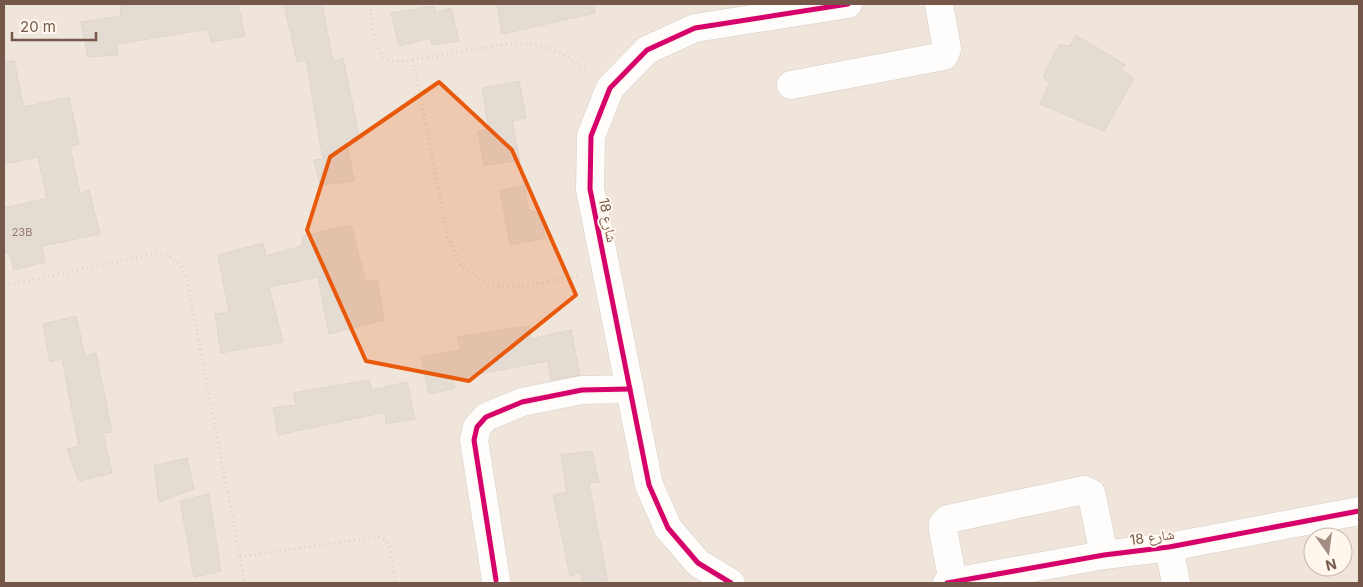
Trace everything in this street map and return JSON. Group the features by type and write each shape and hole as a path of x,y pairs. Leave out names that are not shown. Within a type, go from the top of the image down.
{"street":[{"name":"شارع 18","path":"731,583 698,563 668,528 649,485 590,189 591,136 610,88 647,50 695,28 848,4"},
{"path":"791,85 944,56 947,49 939,4"},
{"path":"496,580 474,440 477,427 486,417 522,402 582,390 630,388"},
{"path":"950,583 943,530 944,524 948,519 1084,490 1091,492 1104,556"},
{"name":"شارع 18","path":"950,583 1104,556 1169,547 1359,511"},
{"path":"1169,547 1176,583"}],"path":[{"path":"370,4 376,43 380,54 389,60 400,62 511,43 535,44 559,52 610,88"},
{"path":"413,60 448,237 461,266 488,285 520,287 606,270"},
{"path":"4,286 158,254 167,255 182,266 186,275 245,583"},
{"path":"240,557 374,537 381,538 386,541 389,548 395,583"}],"highlighted area":[{"path":"439,82 512,150 576,295 469,381 366,361 307,230 330,157"}],"shaded area":[{"path":"4,4 1359,4 1359,583 4,583"}],"building":[{"path":"132,4 238,4 245,36 211,42 208,29 117,44 118,55 88,57 81,22 121,16 120,6"},
{"path":"284,4 322,4 333,62 343,58 359,136 346,140 354,181 320,185 314,160 323,159 306,60 297,62"},
{"path":"497,4 594,4 595,13 502,34"},
{"path":"434,6 436,13 451,8 459,41 432,45 430,38 399,46 391,13"},
{"path":"1076,35 1126,65 1121,69 1134,79 1104,131 1040,104 1049,84 1043,76 1059,45 1070,46"},
{"path":"14,61 24,107 69,97 79,144 70,146 80,194 89,190 100,234 42,246 45,262 14,270 9,252 4,253 4,208 47,198 38,157 4,164 4,62"},
{"path":"519,81 526,118 512,121 520,161 484,165 478,131 489,129 482,88"},
{"path":"524,185 529,210 540,213 545,238 510,245 500,191"},
{"path":"351,225 366,283 377,279 384,320 329,334 318,277 269,287 283,342 221,353 215,314 229,312 218,255 263,243 266,256 302,246 303,236"},
{"path":"76,316 85,357 96,353 112,432 103,433 112,473 79,481 67,449 79,446 62,359 50,362 43,324"},
{"path":"529,326 531,339 571,330 580,375 551,380 548,361 453,379 455,388 429,394 421,357 461,350 457,337"},
{"path":"369,380 372,390 407,382 415,419 386,424 385,412 278,435 273,408 296,405 293,393"},
{"path":"592,451 599,482 589,483 608,583 583,583 581,572 570,576 553,495 567,492 561,455"},
{"path":"187,458 194,489 159,502 154,466"},
{"path":"209,494 221,571 194,577 180,501"}],"cycle path":[{"path":"731,583 698,563 668,528 649,485 590,189 591,136 610,88 647,50 695,28 848,4"},
{"path":"496,580 474,440 477,427 486,417 522,402 582,390 630,389"},
{"path":"947,583 1104,555 1169,547 1359,511"}]}
